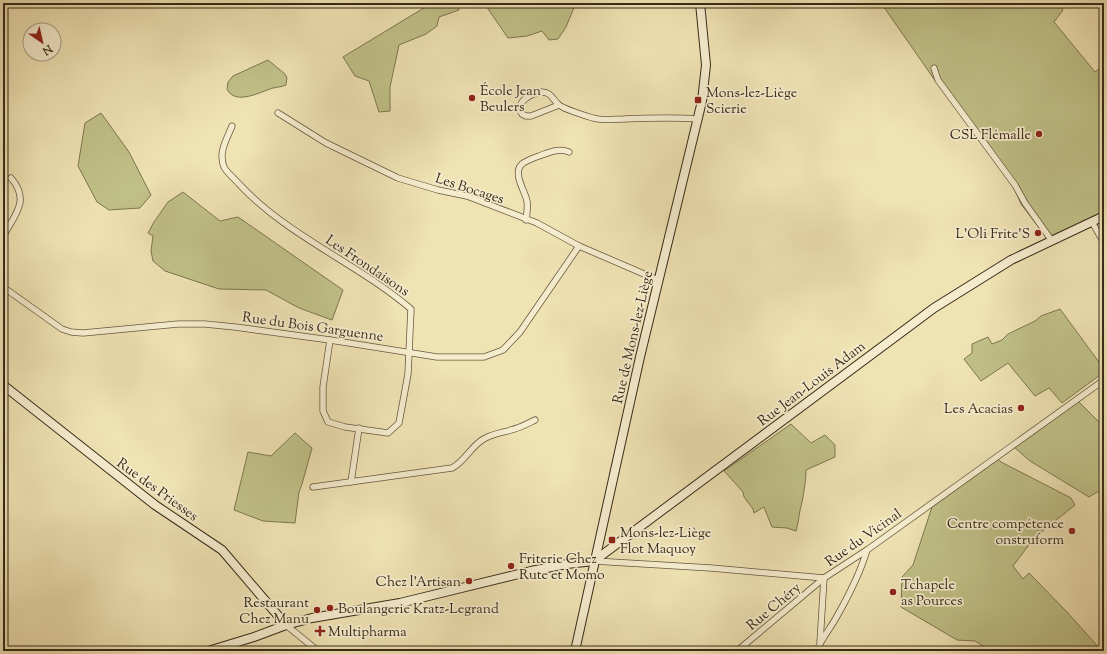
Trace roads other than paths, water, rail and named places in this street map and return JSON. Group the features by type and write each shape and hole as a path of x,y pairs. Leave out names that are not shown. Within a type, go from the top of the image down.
{"street":[{"name":"Rue de Mons-lez-Liège","path":"575,651 658,280 702,101 706,65 700,3"},
{"path":"934,68 938,80 1015,185 1025,203 1052,241"},
{"path":"559,105 528,116 522,114 520,107 521,102 524,99 542,92 551,95 559,105 595,119 697,118"},
{"name":"Les Bocages","path":"278,113 326,143 398,178 438,190 467,196 537,223 579,246 658,280"},
{"name":"Les Frondaisons","path":"232,126 222,150 224,167 250,195 286,225 373,280 396,296 410,309 410,352 400,423 388,433 345,427 328,422 322,411 323,387 330,340"},
{"path":"526,220 528,210 527,200 518,173 521,165 552,150 569,152"},
{"path":"3,237 21,201 19,190 11,178"},
{"name":"Rue Jean-Louis Adam","path":"594,561 934,308 1010,260 1104,216"},
{"path":"1092,222 1104,243"},
{"name":"Rue du Bois Garguenne","path":"3,287 58,326 71,332 83,333 194,324 235,327 437,357 484,357 503,350 520,332 579,246"},
{"name":"Rue du Vicinal","path":"594,561 711,568 824,578 867,550 1104,380"},
{"name":"Rue des Priesses","path":"3,385 155,505 222,550 286,625"},
{"path":"313,487 452,468 458,465 473,447 483,439 513,430 535,420"},
{"path":"351,482 359,428"},
{"path":"817,651 860,571 867,550"},
{"path":"208,651 312,618 400,604 531,571 567,564 594,561"},
{"path":"820,644 824,578"},
{"name":"Rue Chéry","path":"737,651 824,578"},
{"path":"286,625 318,651"}],"place":[{"name":"École Jean Beulers","path":"472,98"},
{"name":"Mons-lez-Liège Scierie","path":"698,100"},
{"name":"CSL Flémalle","path":"1039,134"},
{"name":"L’Oli Frite’S","path":"1038,233"},
{"name":"Les Acacias","path":"1021,408"},
{"name":"Centre compétence onstruform","path":"1072,531"},
{"name":"Mons-lez-Liège Flot Maquoy","path":"612,540"},
{"name":"Friterie Chez Rute et Momo","path":"511,566"},
{"name":"Chez l'Artisan","path":"469,581"},
{"name":"Tchapele as Pources","path":"893,592"},
{"name":"Boulangerie Kratz-Legrand","path":"330,608"},
{"name":"Restaurant Chez Manu","path":"317,610"},
{"name":"Multipharma","path":"320,631"}]}
